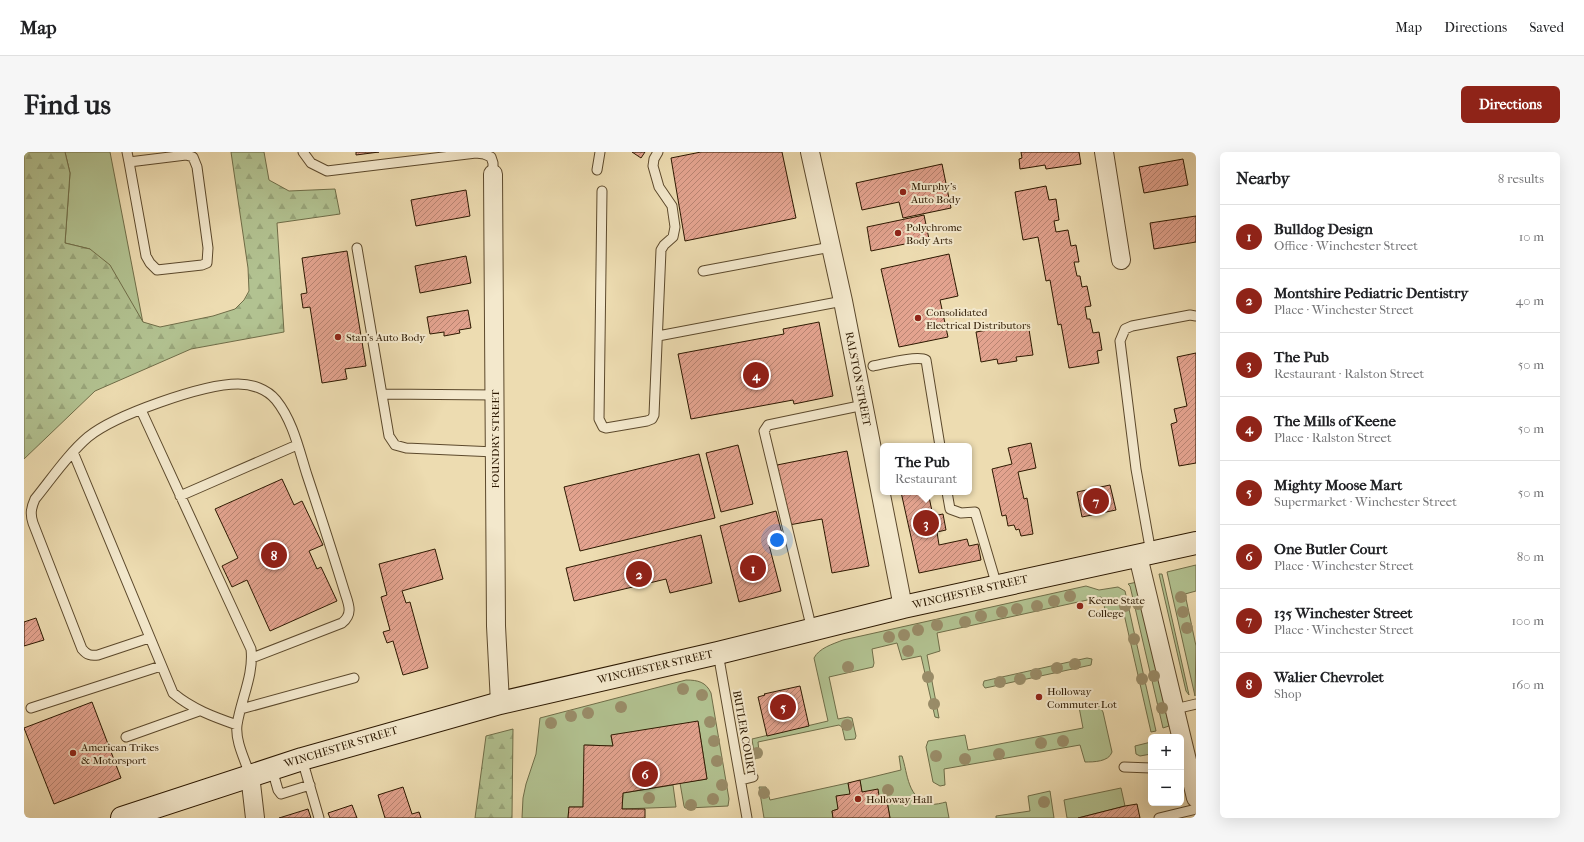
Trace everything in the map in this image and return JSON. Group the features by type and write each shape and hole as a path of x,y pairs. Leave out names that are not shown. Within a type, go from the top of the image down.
{"street":[{"name":"RALSTON STREET","path":"810,152 843,301 880,488"},
{"path":"1104,152 1121,260"},
{"name":"FOUNDRY STREET","path":"493,174 496,626 500,703"},
{"name":"RALSTON STREET","path":"881,495 903,607"},
{"name":"WINCHESTER STREET","path":"122,818 272,768 500,703 718,653 903,607 1196,543"},
{"path":"1144,554 1179,734"},
{"path":"1184,761 1196,798"},
{"path":"250,775 255,818"}],"lane":[{"path":"127,152 146,256 150,264 157,270 202,265 207,263 207,241 197,167 193,157 186,155 129,162"},
{"path":"303,152 305,157 311,163 328,171 476,153 491,157 493,163 493,174"},
{"path":"597,170 600,152"},
{"path":"602,191 599,419 603,427 611,427 652,419 655,411 661,250 664,245 673,238 675,228 672,206 659,187 654,170 653,162 658,152"},
{"path":"702,271 831,246"},
{"path":"357,248 389,436 395,445 406,448 495,452"},
{"path":"658,336 843,301"},
{"path":"1144,554 1136,469 1120,341 1125,329 1132,326 1190,315 1196,316"},
{"path":"873,366 916,358 923,358 926,360 940,443"},
{"path":"149,638 92,656 86,654 82,649 31,516 31,508 35,499 73,452 89,437 112,422 141,410 205,389 237,384 252,385 266,391 276,399 292,428 346,593 350,613 342,623 252,658"},
{"path":"382,394 495,395"},
{"path":"812,630 764,431 768,424 864,405"},
{"path":"141,410 251,649 252,664 237,725 239,742 250,775"},
{"path":"180,496 297,445"},
{"path":"73,452 173,693 199,711 237,725"},
{"path":"948,495 950,509 961,513 975,512 997,586"},
{"name":"BUTLER COURT","path":"718,653 747,818"},
{"path":"31,708 161,666"},
{"path":"241,708 354,678"},
{"path":"1175,709 1196,704"},
{"path":"126,737 199,711"},
{"path":"302,759 319,818"},
{"path":"1124,767 1148,768"},
{"path":"272,768 278,790 281,794 310,785"},
{"path":"741,780 753,777"},
{"path":"1159,818 1196,809"}],"green space":[{"path":"24,152 65,152 70,173 65,243 90,249 110,265 143,322 160,327 213,316 235,309 244,300 249,291 248,268 231,152 264,152 269,180 289,191 335,189 340,214 277,223 284,332 191,349 95,391 24,459"},
{"path":"65,152 110,152 143,323 90,249 65,243 70,173"},
{"path":"1196,565 1196,591 1185,594 1196,646 1195,696 1167,572"},
{"path":"1159,574 1162,574 1189,695 1186,691"},
{"path":"1137,582 1169,726 1163,728 1130,586 1128,584"},
{"path":"1086,586 1099,590 1118,587 1125,591 1156,731 1151,732 1124,614 1107,616 1103,599 1101,597 937,633 940,651 927,655 939,718 935,717 921,656 902,660 897,643 872,649 874,663 873,667 829,677 838,719 848,717 852,718 856,736 855,739 845,740 842,727 839,725 758,742 759,752 757,758 755,759 752,739 828,721 814,658 819,652 827,647 843,640"},
{"path":"1087,658 1092,659 1091,665 985,688 983,685 984,681"},
{"path":"686,680 701,682 707,686 711,693 729,799 728,806 685,808 684,806 680,783 707,779 698,722 611,736 613,746 585,745 583,807 569,807 568,818 522,818 523,798 536,754 540,718"},
{"path":"1093,705 1100,707 1103,712 1112,752 1108,758 1104,760 1085,762 1080,745 944,769 945,785 940,786 933,782 926,747 928,741 965,735 968,750 1083,728 1079,707"},
{"path":"513,729 512,818 475,818 486,736"},
{"path":"1148,743 1148,755 1140,756 1136,754 1135,746"},
{"path":"899,756 902,756 907,778 917,797 931,804 946,802 949,818 890,818 887,801 880,802 862,792 860,780 901,770"},
{"path":"848,783 850,794 838,809 832,811 833,818 764,818 759,787 766,787 770,800"},
{"path":"673,785 676,807 622,809 623,793"},
{"path":"1121,788 1125,806 1078,818 1067,818 1064,800"},
{"path":"1050,791 1054,818 996,818 996,816 1030,811 1028,796"}],"building":[{"path":"356,152 379,152 356,155"},
{"path":"632,152 645,152 641,158"},
{"path":"701,152 782,152 796,218 685,241 671,158"},
{"path":"1021,152 1079,152 1081,164 1046,169 1045,165 1020,169 1019,159 1022,158"},
{"path":"1183,159 1188,185 1144,193 1139,167"},
{"name":"Murphy's Auto Body","path":"942,164 951,208 903,218 899,202 862,210 856,183"},
{"path":"1046,186 1049,200 1056,199 1059,220 1054,221 1056,232 1068,230 1071,246 1076,245 1079,262 1074,262 1077,276 1080,276 1082,287 1087,286 1091,306 1085,307 1087,319 1090,319 1093,333 1099,332 1102,350 1097,351 1099,363 1069,368 1061,324 1058,325 1050,280 1046,281 1038,237 1023,240 1015,192"},
{"path":"466,190 470,216 416,226 411,200"},
{"name":"Polychrome Body Arts","path":"924,215 929,239 871,251 867,227"},
{"path":"1196,216 1196,242 1154,249 1150,223"},
{"name":"Stan's Auto Body","path":"347,251 366,366 345,369 347,379 322,383 310,307 303,308 301,294 307,293 302,258"},
{"name":"Consolidated Electrical Distributors","path":"949,254 958,296 940,300 948,337 899,347 881,269"},
{"path":"466,256 471,283 420,293 415,266"},
{"path":"468,310 471,328 459,330 460,333 444,336 444,332 430,334 427,317"},
{"path":"819,322 833,396 794,404 793,400 691,419 678,354 784,334 783,329"},
{"path":"1028,323 1033,355 1016,357 1017,361 998,364 997,359 981,362 976,332"},
{"path":"1196,353 1196,463 1179,466 1171,424 1177,422 1174,409 1187,406 1177,357"},
{"path":"1031,443 1036,468 1018,472 1024,499 1027,498 1033,534 1021,536 1019,529 1016,530 1014,525 1008,526 1006,515 1002,516 992,469 1012,464 1008,448"},
{"path":"738,445 753,504 721,512 706,453"},
{"path":"847,451 869,566 832,573 822,519 789,525 777,465"},
{"path":"699,454 715,518 580,551 564,487"},
{"path":"282,479 294,505 302,501 323,545 309,551 317,569 321,567 337,601 270,631 247,580 232,587 222,566 238,558 215,509"},
{"path":"1110,485 1116,510 1082,517 1077,492"},
{"path":"902,495 929,495 933,516 943,514 946,530 937,532 939,545 967,539 969,546 978,544 981,560 919,573"},
{"path":"776,511 784,541 769,545 781,591 739,602 720,526"},
{"path":"701,535 712,583 670,593 666,579 574,601 566,568"},
{"path":"435,549 443,579 402,591 406,603 410,602 428,668 403,675 393,641 387,643 383,632 390,630 381,597 387,595 379,564"},
{"path":"36,618 44,640 24,646 24,622"},
{"path":"800,686 809,726 767,736 758,697 765,695 764,694"},
{"name":"American Trikes & Motorsport","path":"92,702 121,778 54,804 24,728"},
{"path":"698,721 707,779 623,793 622,809 645,809 645,818 568,818 569,807 583,807 584,745 613,746 611,735"},
{"name":"Holloway Hall","path":"860,780 862,792 878,789 880,802 887,801 890,818 833,818 832,811 838,809 836,796 850,794 848,783"},
{"path":"403,787 412,814 419,812 421,818 385,818 378,795"},
{"path":"1137,804 1140,818 1078,818 1125,806"},
{"path":"352,805 357,818 330,818 328,813"},
{"path":"308,809 311,818 279,818"}],"place":[{"name":"Murphy's Auto Body","path":"903,192"},
{"name":"Polychrome Body Arts","path":"898,233"},
{"name":"Consolidated Electrical Distributors","path":"918,318"},
{"name":"Stan's Auto Body","path":"338,337"},
{"name":"The Mills of Keene","path":"756,375"},
{"name":"135 Winchester Street","path":"1096,501"},
{"name":"The Pub","path":"926,523"},
{"name":"Walier Chevrolet","path":"274,555"},
{"name":"Bulldog Design","path":"753,568"},
{"name":"Montshire Pediatric Dentistry","path":"639,574"},
{"name":"Keene State College","path":"1080,606"},
{"name":"Holloway Commuter Lot","path":"1039,697"},
{"name":"Mighty Moose Mart","path":"783,707"},
{"name":"American Trikes & Motorsport","path":"73,753"},
{"name":"One Butler Court","path":"645,774"},
{"name":"Holloway Hall","path":"858,799"}]}
